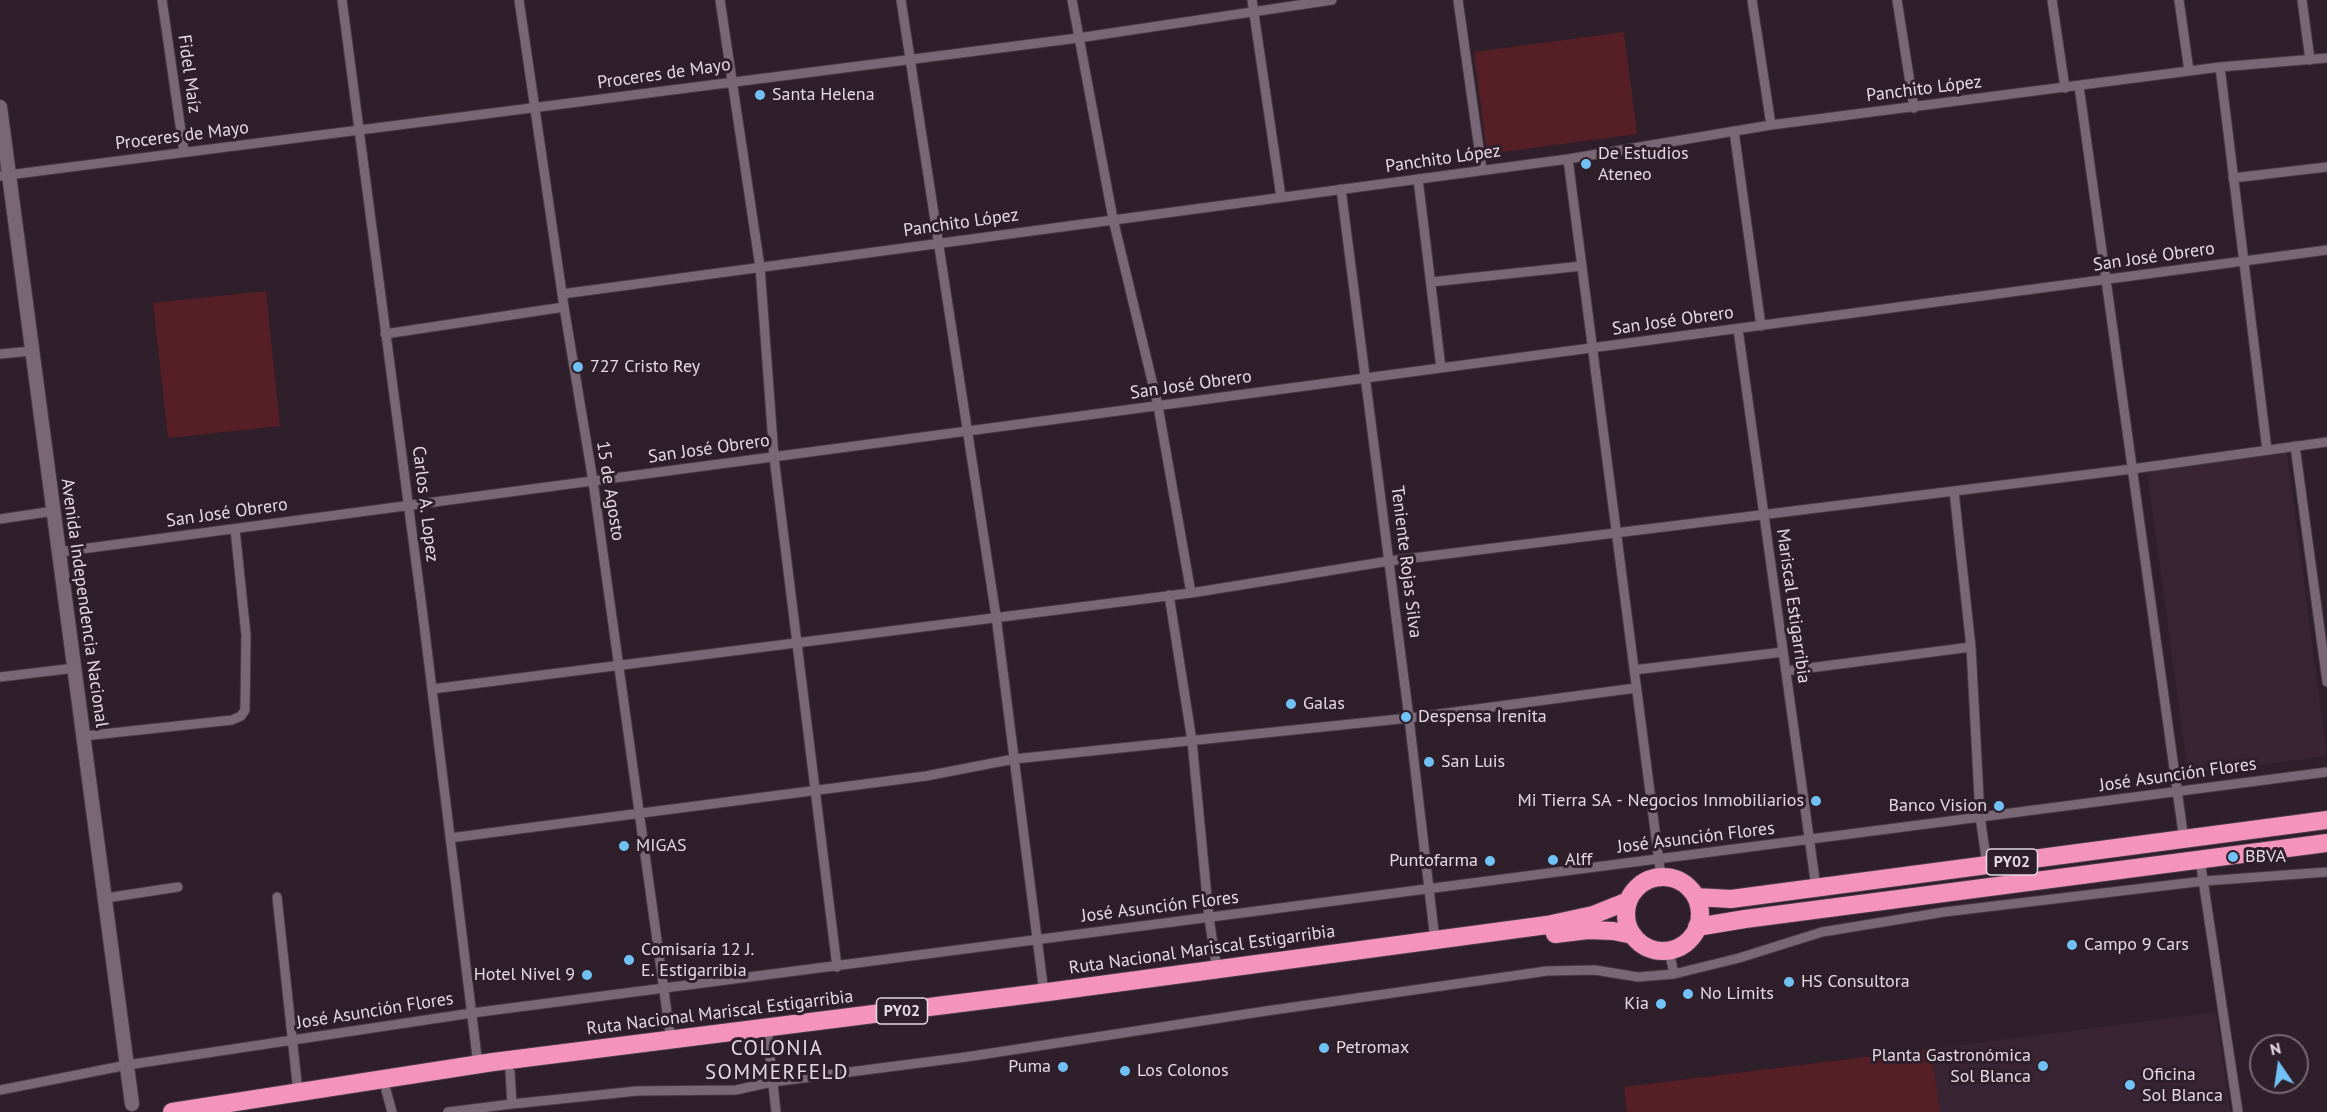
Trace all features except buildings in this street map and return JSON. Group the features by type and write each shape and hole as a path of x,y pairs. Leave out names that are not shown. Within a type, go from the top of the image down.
{"highway":[{"name":"PY02","path":"1696,897 1731,899 2327,820"},
{"name":"PY02","path":"1697,927 1765,916 2327,843"},
{"name":"PY02","path":"1628,901 1639,886 1661,877"},
{"path":"1661,877 1682,882 1696,897 1700,913 1693,937 1669,951"},
{"path":"1628,901 1626,919 1633,935"},
{"name":"Ruta Nacional Mariscal Estigarribia","path":"172,1112 478,1065 1044,993 1547,925 1593,915 1628,901"},
{"name":"Ruta Nacional Mariscal Estigarribia","path":"242,1112 672,1048 1588,930 1633,935"},
{"name":"PY02","path":"1633,935 1649,948 1669,951"}],"main road":[{"name":"Avenida Independencia Nacional","path":"0,107 4,175 32,351 132,1104"}],"street":[{"name":"Fidel Maíz","path":"162,0 184,152"},
{"name":"Carlos A. Lopez","path":"342,0 432,689 478,1065"},
{"name":"15 de Agosto","path":"519,0 562,294 593,481 671,1041"},
{"path":"720,0 760,267 774,457 813,790 837,968"},
{"path":"901,0 996,616 1044,993"},
{"path":"1072,0 1113,219 1158,406 1191,593"},
{"path":"1252,0 1281,197"},
{"name":"Proceres de Mayo","path":"4,175 1078,38 1332,0"},
{"path":"1458,0 1482,170"},
{"path":"1752,0 1771,125"},
{"path":"1897,0 1914,108"},
{"path":"2052,0 2065,88"},
{"path":"2179,0 2189,71"},
{"path":"2302,0 2310,60"},
{"name":"Panchito López","path":"562,294 1568,159 1771,125 2220,67 2327,58"},
{"path":"2220,67 2267,450"},
{"path":"2079,86 2184,840"},
{"path":"1734,131 1761,326"},
{"path":"1568,159 1661,877"},
{"path":"2233,178 2327,167"},
{"path":"1418,179 1441,368"},
{"name":"Teniente Rojas Silva","path":"1341,189 1435,940"},
{"name":"San José Obrero","path":"59,552 2327,250"},
{"path":"1431,282 1582,266"},
{"path":"386,334 564,307"},
{"name":"Mariscal Estigarribia","path":"1738,328 1816,887"},
{"path":"0,354 32,351"},
{"path":"432,689 1191,593 1389,561 2132,469 2327,442"},
{"path":"2295,446 2327,682"},
{"path":"1954,491 1971,647 1980,816 1987,866"},
{"path":"0,519 54,511"},
{"path":"84,735 232,720 241,716 245,710 246,635 235,529"},
{"path":"1169,595 1192,741 1209,918 1217,969"},
{"path":"1786,671 1971,647"},
{"path":"1634,670 1783,652"},
{"path":"0,677 75,668"},
{"path":"450,838 926,776 1014,759 1409,718 1636,688"},
{"name":"José Asunción Flores","path":"0,1090 127,1065 472,1014 2327,772"},
{"path":"2200,860 2238,1112"},
{"path":"447,1112 637,1091 736,1090 772,1082 966,1057 1255,1012 1547,971 1595,970 1638,977 1674,974 1739,958 1833,930 1944,912 2204,881 2327,872"},
{"path":"106,898 178,887"},
{"path":"277,897 298,1092"},
{"path":"1669,951 1674,974"},
{"path":"768,1037 776,1112"},
{"path":"510,1072 512,1104"},
{"path":"386,1090 392,1112"}],"shaded area":[{"path":"1624,32 1637,134 1487,154 1474,52"},
{"path":"266,291 280,426 168,438 153,303"},
{"path":"2287,453 2327,756 2188,775 2147,471"},
{"path":"2216,1012 2230,1112 1940,1112 1931,1049"},
{"path":"1931,1049 1940,1112 1627,1112 1624,1087"}],"place":[{"name":"Santa Helena","path":"760,95"},
{"name":"De Estudios Ateneo","path":"1586,164"},
{"name":"727 Cristo Rey","path":"578,367"},
{"name":"Galas","path":"1291,704"},
{"name":"Despensa Irenita","path":"1406,717"},
{"name":"San Luis","path":"1429,762"},
{"name":"Mi Tierra SA - Negocios Inmobiliarios","path":"1816,801"},
{"name":"Banco Vision","path":"1999,806"},
{"name":"MIGAS","path":"624,846"},
{"name":"BBVA","path":"2233,857"},
{"name":"Alff","path":"1553,860"},
{"name":"Puntofarma","path":"1490,861"},
{"name":"Campo 9 Cars","path":"2072,945"},
{"name":"Comisaría 12 J. E. Estigarribia","path":"629,960"},
{"name":"Hotel Nivel 9","path":"587,975"},
{"name":"HS Consultora","path":"1789,982"},
{"name":"No Limits","path":"1688,994"},
{"name":"Kia","path":"1661,1004"},
{"name":"Petromax","path":"1324,1048"},
{"name":"Planta Gastronómica Sol Blanca","path":"2043,1066"},
{"name":"Puma","path":"1063,1067"},
{"name":"Los Colonos","path":"1125,1071"},
{"name":"Oficina Sol Blanca","path":"2130,1085"}],"district":[{"name":"COLONIA SOMMERFELD","path":"777,1061"}]}
